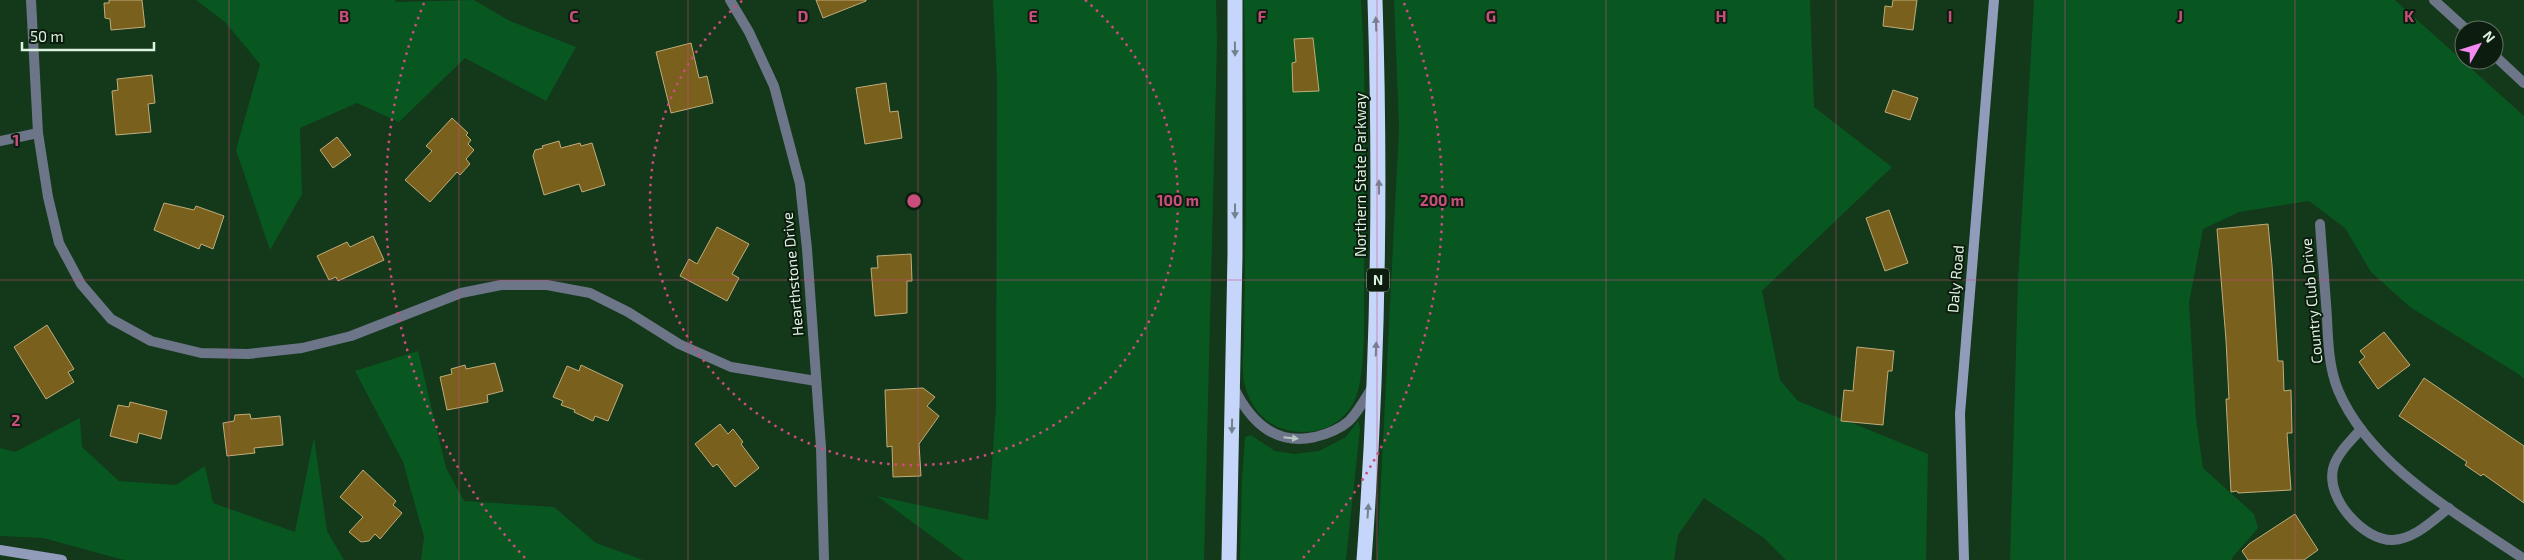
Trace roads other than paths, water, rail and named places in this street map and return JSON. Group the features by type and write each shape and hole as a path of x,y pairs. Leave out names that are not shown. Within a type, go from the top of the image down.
{"highway":[{"path":"1229,560 1235,254 1235,0"},
{"name":"Northern State Parkway","path":"1364,560 1375,383 1379,170 1375,0"}],"main road":[{"name":"Daly Road","path":"1964,560 1960,414 1994,0"},
{"path":"0,550 62,560"}],"street":[{"path":"31,0 38,133 48,197 59,243 81,284 111,318 151,341 201,353 248,354 302,348 352,336 461,293 501,285 547,285 590,293 628,312 679,344 732,367 816,381"},
{"name":"Hearthstone Drive","path":"730,0 749,32 774,86 800,184 807,249 824,502 824,560"},
{"path":"2434,0 2456,20"},
{"path":"2504,64 2524,83"},
{"path":"0,141 38,133"},
{"name":"Country Club Drive","path":"2320,224 2329,354 2338,389 2361,429 2380,453 2449,508 2524,559"},
{"path":"1233,385 1241,403 1258,424 1281,437 1293,439 1317,436 1345,424 1358,410 1375,383"},
{"path":"2361,429 2344,449 2332,469 2334,492 2346,514 2369,533 2392,540 2411,536 2449,508"}]}
